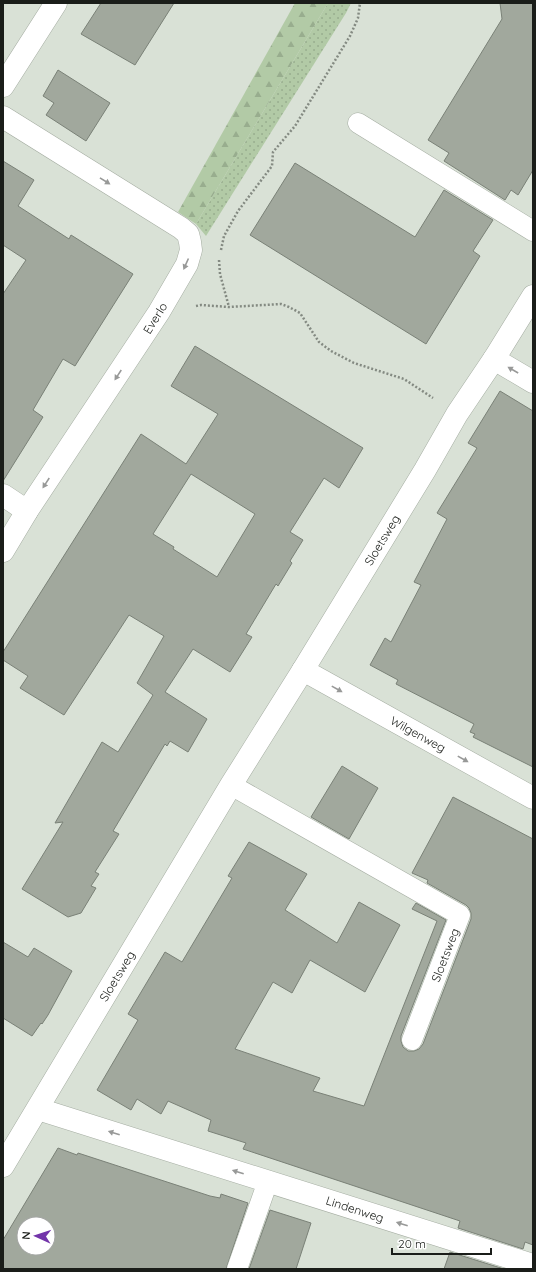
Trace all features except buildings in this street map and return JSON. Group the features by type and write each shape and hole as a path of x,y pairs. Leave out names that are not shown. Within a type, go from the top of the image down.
{"street":[{"path":"3,86 56,3"},
{"name":"Everlo","path":"3,117 181,228 188,234 191,250 187,264 159,312 27,512 3,551"},
{"name":"Sloetsweg","path":"3,1166 231,785 425,470 457,414 494,359 533,296"},
{"path":"494,359 533,382"},
{"path":"3,495 27,512"},
{"name":"Wilgenweg","path":"303,670 533,798"},
{"name":"Lindenweg","path":"38,1109 533,1265"}],"lane":[{"path":"358,123 533,231"},
{"name":"Sloetsweg","path":"231,785 460,915 412,1040"},
{"path":"237,1269 268,1181"}],"path":[{"path":"229,307 220,274 219,257 224,236 238,211 272,166 273,152 295,126 350,36 358,18 360,3"},
{"path":"159,312 184,316 190,308 201,305 229,307 281,304 300,313 319,342 331,351 354,363 404,379 457,414"}],"green space":[{"path":"295,3 328,3 196,224 178,212"},
{"path":"328,3 351,3 206,236 196,224"}]}
